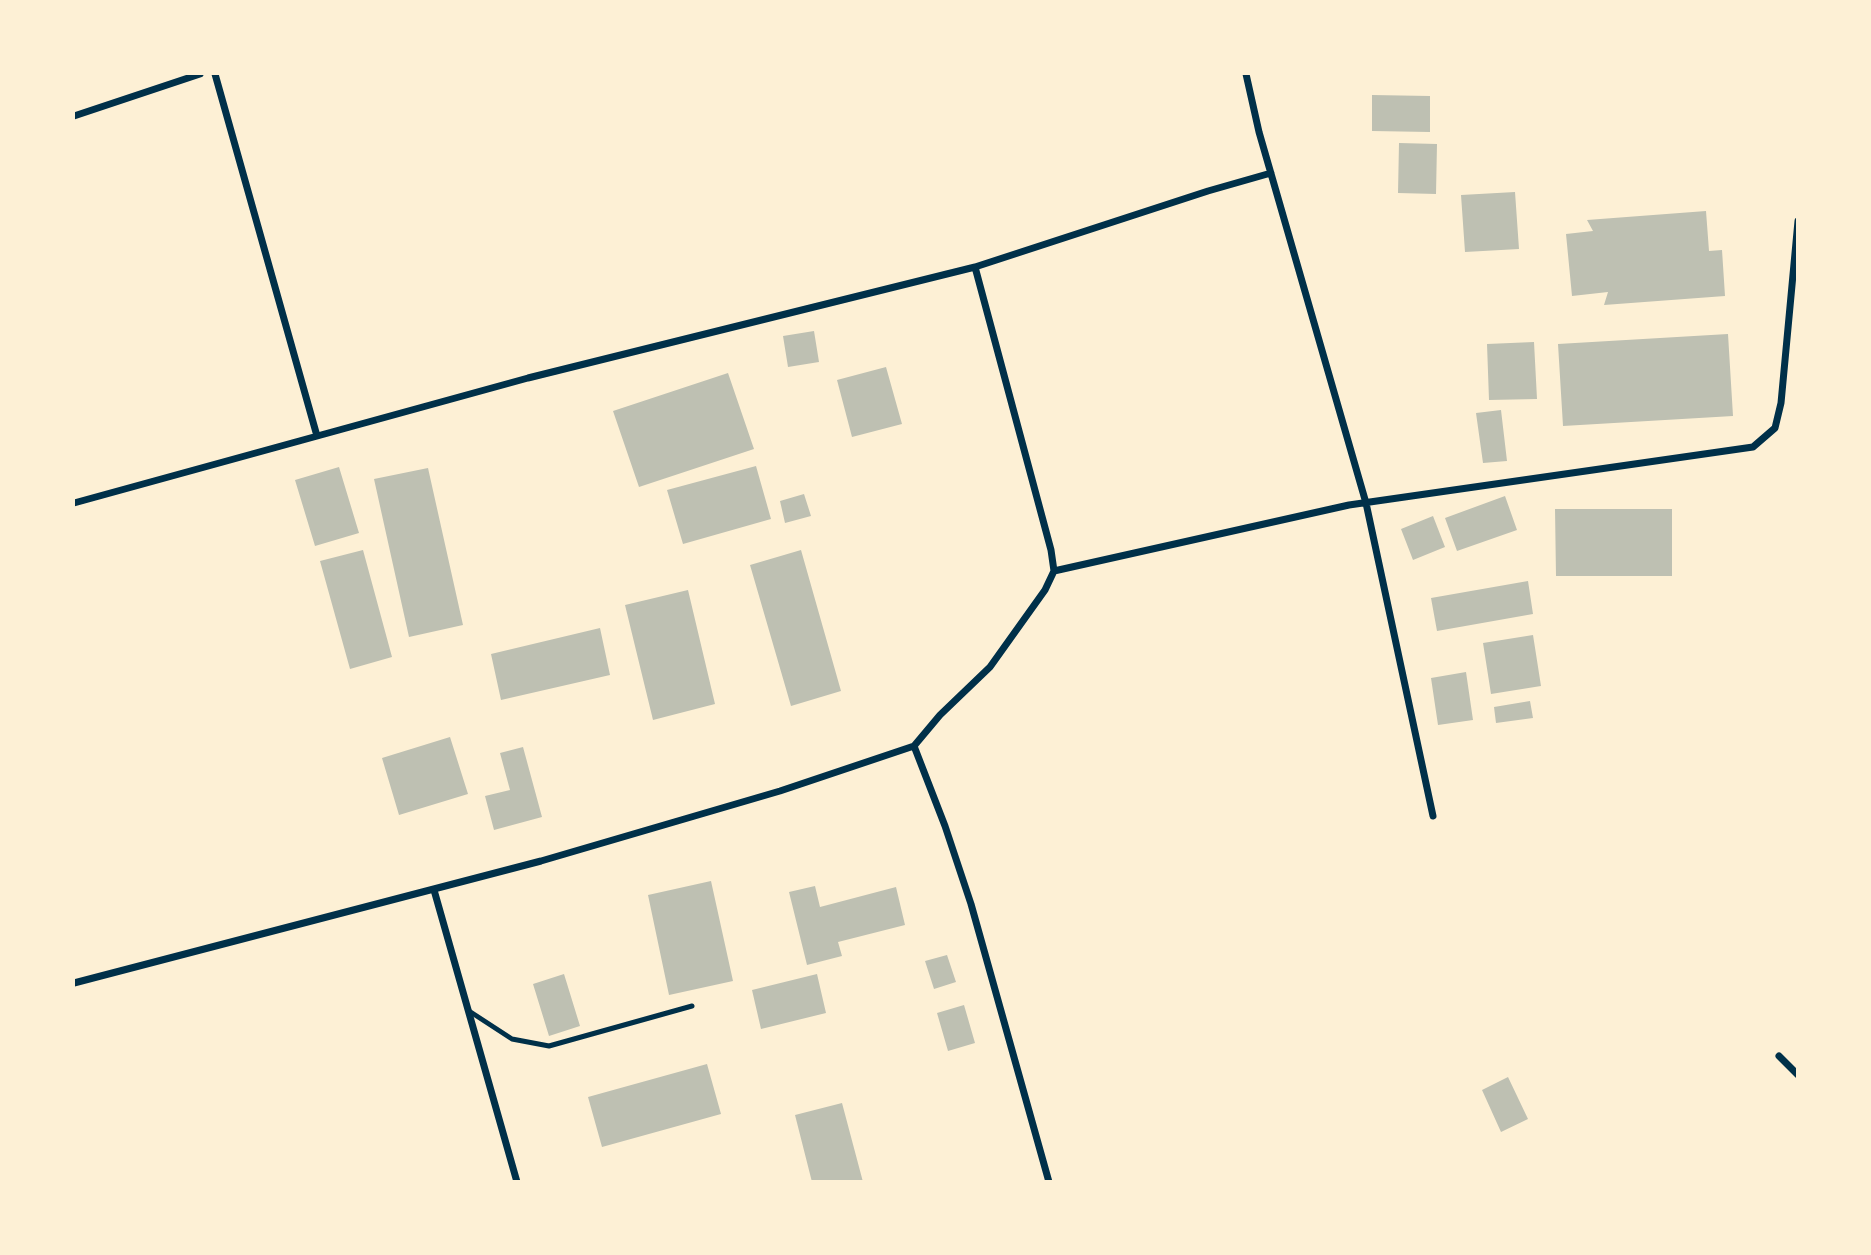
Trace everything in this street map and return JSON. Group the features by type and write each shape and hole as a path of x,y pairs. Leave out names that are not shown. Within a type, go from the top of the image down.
{"street":[{"path":"167,74 169,83"},
{"path":"74,116 200,74"},
{"path":"215,74 317,436"},
{"path":"1246,74 1271,173 1366,503 1433,816"},
{"path":"74,503 528,378 975,267 1271,173"},
{"path":"1054,571 1366,503 1753,447 1775,428 1781,404 1797,221"},
{"path":"74,983 434,890 780,791 914,746 940,715 990,667 1045,590 1054,571 1051,550 975,267"},
{"path":"914,746 971,904 1049,1181"},
{"path":"434,890 517,1181"},
{"path":"1779,1056 1797,1075"}],"lane":[{"path":"468,1010 512,1039 549,1046 692,1006"}],"building":[{"path":"1372,95 1430,96 1430,132 1372,131"},
{"path":"1399,143 1437,144 1436,194 1398,193"},
{"path":"1515,192 1519,249 1465,252 1461,195"},
{"path":"1706,211 1709,251 1722,250 1725,296 1604,305 1608,292 1572,296 1566,234 1593,231 1587,220"},
{"path":"814,331 819,362 788,367 783,336"},
{"path":"1728,334 1733,416 1563,426 1558,344"},
{"path":"1534,342 1537,399 1489,400 1487,344"},
{"path":"886,367 902,424 852,437 837,380"},
{"path":"728,373 754,449 639,487 613,411"},
{"path":"1501,410 1507,461 1483,463 1476,413"},
{"path":"756,466 771,519 683,544 667,490"},
{"path":"339,467 359,533 315,546 295,480"},
{"path":"428,468 463,625 409,637 374,479"},
{"path":"804,494 811,516 785,523 780,501"},
{"path":"1505,496 1517,530 1457,551 1445,518"},
{"path":"1555,509 1672,509 1672,576 1556,576"},
{"path":"1433,516 1445,547 1413,560 1401,529"},
{"path":"363,550 392,657 350,669 320,561"},
{"path":"801,550 841,691 791,706 750,565"},
{"path":"1528,581 1533,614 1437,631 1431,598"},
{"path":"688,590 715,704 653,720 625,605"},
{"path":"600,628 610,675 501,700 491,654"},
{"path":"1533,635 1541,686 1491,694 1483,643"},
{"path":"1466,672 1473,720 1438,725 1431,678"},
{"path":"1530,701 1533,718 1496,723 1494,707"},
{"path":"450,737 468,794 399,815 382,758"},
{"path":"523,747 542,817 494,830 485,796 510,790 500,753"},
{"path":"711,881 733,981 669,995 648,895"},
{"path":"815,886 820,907 896,887 905,925 838,942 842,956 807,965 789,892"},
{"path":"947,955 956,982 934,989 925,961"},
{"path":"564,974 580,1026 549,1036 533,984"},
{"path":"817,974 826,1013 761,1029 752,990"},
{"path":"964,1005 975,1043 948,1051 937,1013"},
{"path":"707,1064 721,1114 602,1147 588,1097"},
{"path":"1508,1077 1528,1119 1501,1132 1482,1090"},
{"path":"842,1103 863,1182 812,1182 795,1115"}]}
